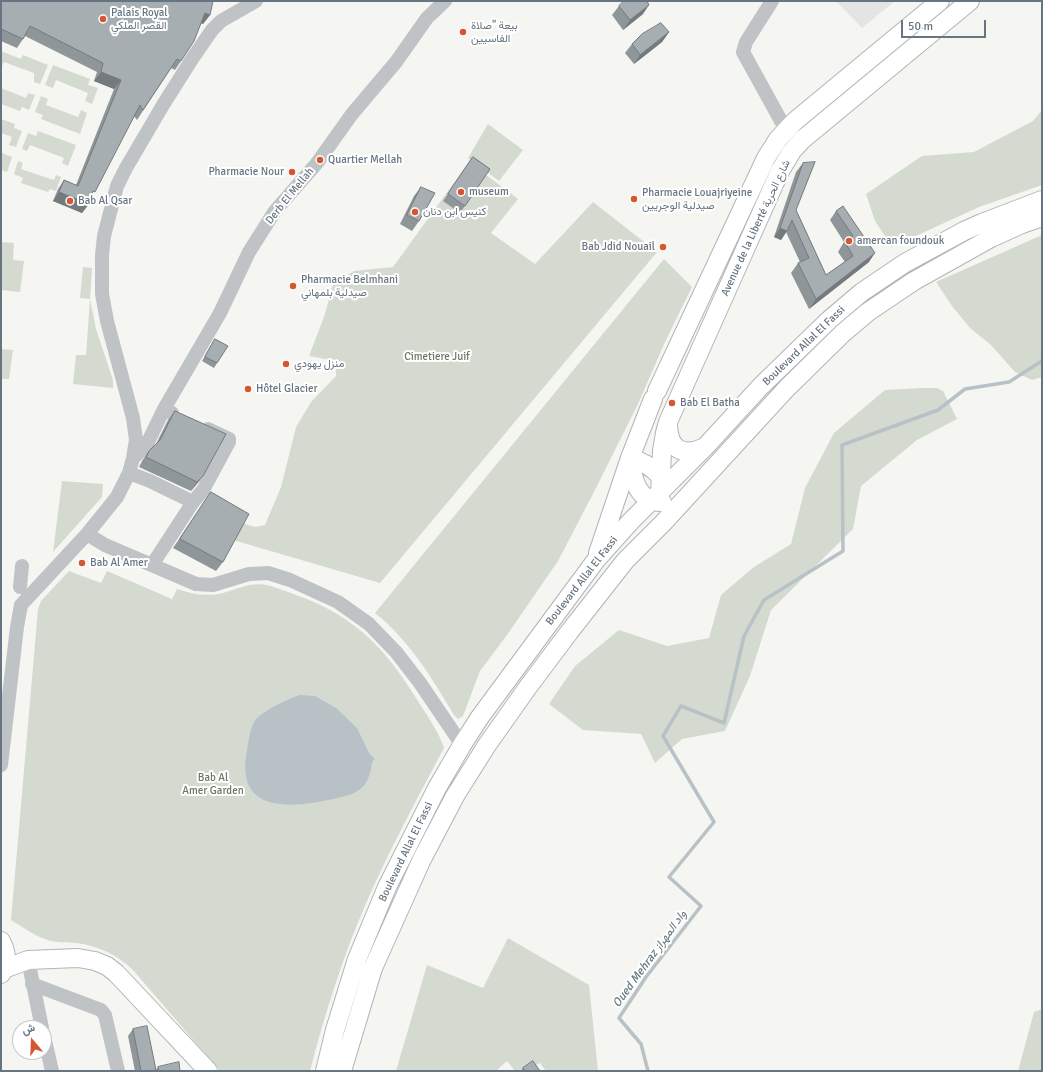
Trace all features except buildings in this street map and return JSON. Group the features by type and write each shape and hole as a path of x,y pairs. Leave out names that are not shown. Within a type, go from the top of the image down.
{"main road":[{"name":"Avenue de la Liberté شارع الحرية","path":"658,492 644,496 637,488 633,478 630,458 655,395 766,158 786,130 940,1"},
{"name":"Avenue de la Liberté شارع الحرية","path":"625,561 658,492 662,451 668,422 777,179 792,151 807,135 970,1"},
{"name":"Boulevard Allal El Fassi","path":"325,1071 335,1030 357,959 387,887 437,788 480,717 596,560 658,492 705,447 761,386 833,316 862,292 905,263 982,223 1042,200"},
{"name":"Boulevard Allal El Fassi","path":"342,1071 373,968 422,859 455,796 487,745 528,687 625,561 685,499 787,388 837,338 868,312 914,281 991,238 1042,217"},
{"path":"905,263 914,281"},
{"path":"668,422 670,439 676,448 683,451 691,451 705,447"},
{"path":"596,560 630,458 647,464 658,492 671,502 685,499"},
{"path":"2,942 28,960"},
{"path":"2,942 6,951 6,960 2,972"},
{"path":"2,972 28,960 78,958 95,961 107,966 116,973 208,1071"}],"street":[{"path":"1,765 21,605 87,534 117,497 129,473 133,458 136,440 133,418 107,321 102,294 101,274 104,242 111,206 117,186 126,168 192,59 210,33 221,21 256,1"},
{"name":"Derb El Mellah","path":"133,458 146,446 164,409 220,313 249,252 275,211 317,163 352,114 396,62 427,18 445,1"},
{"path":"772,1 746,42 744,52 786,130"},
{"path":"164,409 185,418"},
{"path":"152,565 192,502 203,490 229,440 226,436 198,424"},
{"path":"129,473 150,481 192,502"},
{"path":"87,534 105,545 189,581 203,585 218,583 249,574 268,573 290,580 338,602 369,624 396,652 420,683 462,745"},
{"path":"20,587 22,566"},
{"path":"28,960 40,1020"},
{"path":"32,984 100,1010 104,1015 118,1071"},
{"path":"49,1060 52,1071"}],"shaded area":[{"path":"836,1 895,1 862,28"},
{"path":"300,695 315,696 336,708 357,728 369,753 375,759 372,762 368,779 362,788 356,792 341,797 297,805 270,802 260,798 252,791 247,781 245,767 248,741 255,721 266,711"}],"green space":[{"path":"1,51 21,59 23,55 48,65 40,84 34,82 34,73 4,62 1,68"},
{"path":"53,65 90,79 88,85 98,88 92,104 85,101 88,93 56,80 53,88 45,85"},
{"path":"1,88 26,98 28,93 35,95 29,110 22,107 20,111 1,104"},
{"path":"41,96 48,99 46,105 78,117 81,110 87,113 80,134 41,119 43,115 35,112"},
{"path":"1042,110 1042,185 979,207 892,247 875,221 866,194 922,156 974,152 1033,121"},
{"path":"1,119 15,124 14,128 22,131 16,147 9,145 12,137 1,133"},
{"path":"488,124 523,150 499,181 468,158"},
{"path":"38,131 76,145 68,166 62,163 64,158 30,145 27,151 22,149 28,133 36,136"},
{"path":"2,153 12,157 7,172 1,170"},
{"path":"18,161 23,163 21,169 54,180 56,175 61,177 56,191 50,189 48,192 21,183 23,178 14,174"},
{"name":"Cimetiere Juif","path":"469,162 518,199 491,233 535,264 593,202 657,252 380,583 233,540 242,523 255,527 265,525 281,487 296,427 311,402 336,376 336,361 309,356 324,317 333,284 354,271 393,267"},
{"path":"1042,235 1042,377 1032,380 1015,372 991,345 970,328 952,306 936,282"},
{"path":"1,242 14,243 13,260 24,261 20,292 1,290"},
{"path":"664,259 692,287 665,342 638,404 558,561 507,635 480,671 463,716 458,719 409,647 399,635 375,613"},
{"path":"83,267 92,268 90,299 80,298"},
{"path":"90,299 96,329 113,380 113,388 73,384 76,355 86,355"},
{"path":"1,349 13,350 9,379 1,379"},
{"path":"937,388 943,391 957,419 917,440 861,486 853,529 771,610 750,676 725,731 682,739 655,763 641,734 583,730 549,704 575,666 619,630 667,646 709,638 721,595 754,567 791,544 805,488 834,433 885,390"},
{"path":"62,481 103,484 102,497 53,552"},
{"name":"Bab Al Amer Garden","path":"69,571 101,583 107,571 172,599 177,589 194,594 211,595 258,584 271,586 316,603 357,627 379,648 407,684 432,722 444,748 394,843 358,922 335,985 310,1071 220,1071 133,970 120,959 92,946 76,943 54,942 40,937 11,920 38,609 41,601"},
{"path":"508,938 589,985 598,1071 546,1071 540,1063 523,1071 515,1071 507,1061 496,1071 396,1071 427,965 483,988"},
{"path":"1042,1009 1042,1071 1018,1071 1034,1012"}],"waterway":[{"name":"Oued Mehraz واد المهراز","path":"648,1071 641,1044 619,1018 646,977 701,906 669,877 714,822 663,736 681,706 724,723 744,636 764,600 843,551 842,445 938,410 965,389 1009,382 1042,361"}],"place":[{"name":"Palais Royal القصر الملكي","path":"103,19"},
{"name":"بيعة \"صلاة الفاسيين","path":"463,32"},
{"name":"Quartier Mellah","path":"320,160"},
{"name":"Pharmacie Nour","path":"292,172"},
{"name":"museum","path":"461,192"},
{"name":"Pharmacie Louajriyeine صيدلية الوجريين","path":"634,199"},
{"name":"Bab Al Qsar","path":"70,201"},
{"name":"كنيس ابن دنان","path":"415,212"},
{"name":"amercan foundouk","path":"849,241"},
{"name":"Bab Jdid Nouail","path":"663,247"},
{"name":"Pharmacie Belmhani صيدلية بلمهاني","path":"293,286"},
{"name":"منزل يهودي","path":"286,364"},
{"name":"Hôtel Glacier","path":"248,389"},
{"name":"Bab El Batha","path":"672,403"},
{"name":"Bab Al Amer","path":"82,563"}]}
